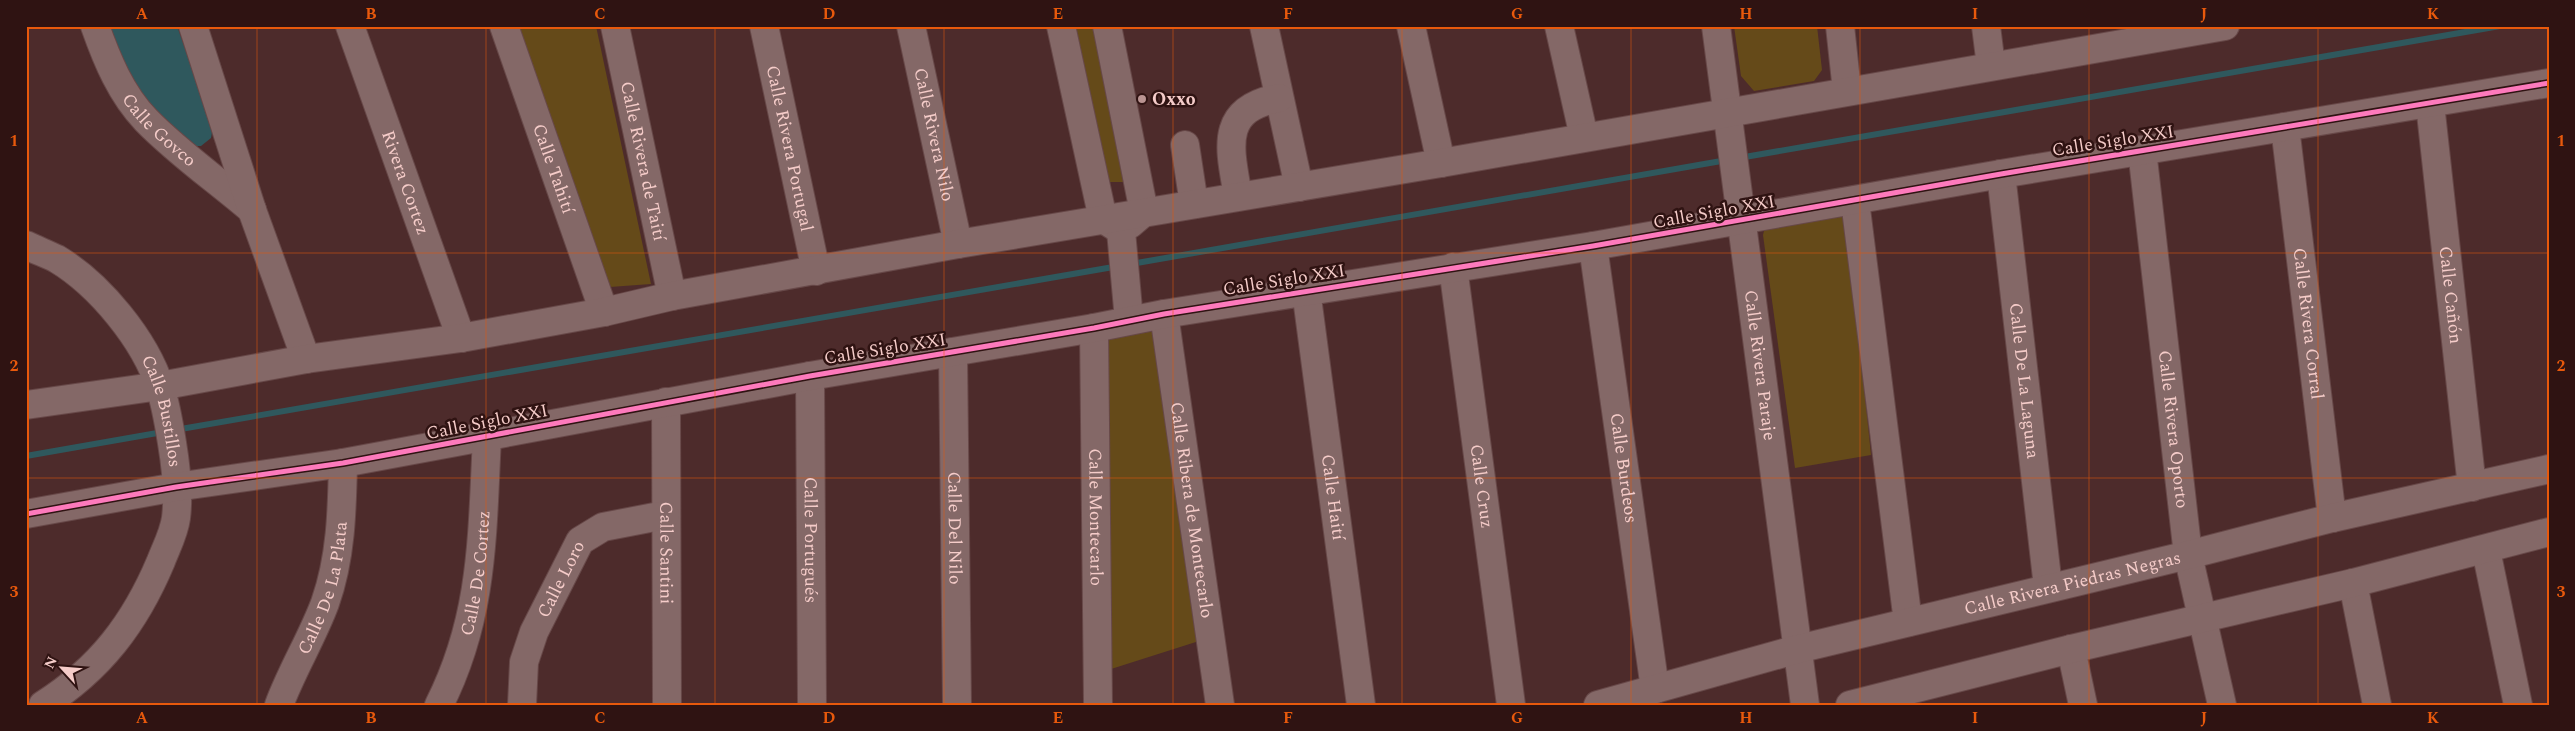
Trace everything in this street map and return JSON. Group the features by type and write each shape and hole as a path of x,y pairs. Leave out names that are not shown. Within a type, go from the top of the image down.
{"street":[{"name":"Calle Govco","path":"95,26 109,64 126,94 146,120 252,210"},
{"name":"Calle Govco","path":"193,26 252,210 306,360"},
{"name":"Rivera Cortez","path":"350,26 461,338"},
{"name":"Calle Tahití","path":"504,26 604,312"},
{"name":"Calle Rivera de Taití","path":"615,26 672,296"},
{"name":"Calle Rivera Portugal","path":"764,26 816,272"},
{"name":"Calle Rivera Nilo","path":"911,26 958,244"},
{"path":"1060,26 1115,228 1125,284 1128,320"},
{"path":"1107,26 1144,212"},
{"path":"1264,26 1299,187"},
{"path":"1411,26 1441,163"},
{"path":"1559,26 1584,138"},
{"name":"Calle Rivera Paraje","path":"1716,26 1805,705"},
{"path":"1840,26 1847,91"},
{"path":"1986,26 1991,66"},
{"path":"26,405 162,396 306,360 461,338 604,312 672,296 816,272 958,244 1115,228 1144,212 1584,138 1729,124 1847,91 1991,66 2128,35 2225,26"},
{"name":"Calle Siglo XXI","path":"26,514 176,488 343,463 666,402 1094,328 1128,320 1306,290 1593,246 2001,174 2549,83"},
{"path":"1238,196 1230,149 1231,134 1240,116 1260,102 1280,98"},
{"name":"Calle Cañón","path":"2430,104 2472,487"},
{"name":"Calle Rivera Corral","path":"2285,127 2332,518"},
{"path":"1186,145 1194,204"},
{"name":"Calle Rivera Oporto","path":"2142,150 2188,556 2222,705"},
{"name":"Calle De La Laguna","path":"2001,174 2048,587"},
{"path":"1854,201 1908,622"},
{"name":"Calle Bustillos","path":"26,245 58,260 99,294 123,320 142,348 162,396 174,459 176,488 176,519 168,544 154,578 120,638 72,685 43,705"},
{"name":"Calle Burdeos","path":"1593,246 1654,689"},
{"name":"Calle Cruz","path":"1453,267 1511,705"},
{"name":"Calle Haití","path":"1306,290 1361,705"},
{"name":"Calle Ribera de Montecarlo","path":"1164,314 1220,705"},
{"name":"Calle Montecarlo","path":"1094,328 1098,705"},
{"name":"Calle Del Nilo","path":"953,352 957,705"},
{"name":"Calle Portugués","path":"810,376 812,705"},
{"name":"Calle Santini","path":"666,402 664,515 667,705"},
{"name":"Calle De Cortez","path":"439,705 451,680 476,599 482,548 487,436"},
{"name":"Calle De La Plata","path":"278,705 315,627 331,582 339,548 343,463"},
{"name":"Calle Rivera Piedras Negras","path":"1598,705 1798,649 2048,587 2188,556 2332,518 2549,469"},
{"name":"Calle Loro","path":"522,705 524,662 534,632 556,583 580,541 604,527 664,515"},
{"path":"1850,705 2071,649 2486,550 2549,532"},
{"path":"2486,550 2518,705"},
{"path":"2352,583 2377,705"},
{"path":"2071,649 2082,705"}],"shaded area":[{"path":"518,26 596,26 651,284 610,287"},
{"path":"1071,26 1095,26 1126,182 1105,182"},
{"path":"1734,26 1817,26 1822,70 1814,81 1754,91 1741,76"},
{"path":"1840,211 1847,219 1871,455 1795,468 1763,235 1766,223"},
{"path":"1155,328 1199,641 1108,670 1106,335"}],"water":[{"path":"102,26 177,26 213,127 211,138 201,146 189,146 156,114 125,75"}],"waterway":[{"path":"1739,158 2500,26"},
{"path":"1131,264 1727,160"},
{"path":"175,430 1119,266"},
{"path":"26,456 163,432"}],"cycle path":[{"path":"26,514 176,487 343,463 810,376 1094,328 1164,314 1593,246 2001,174 2549,83"}],"place":[{"name":"Oxxo","path":"1142,99"}]}
